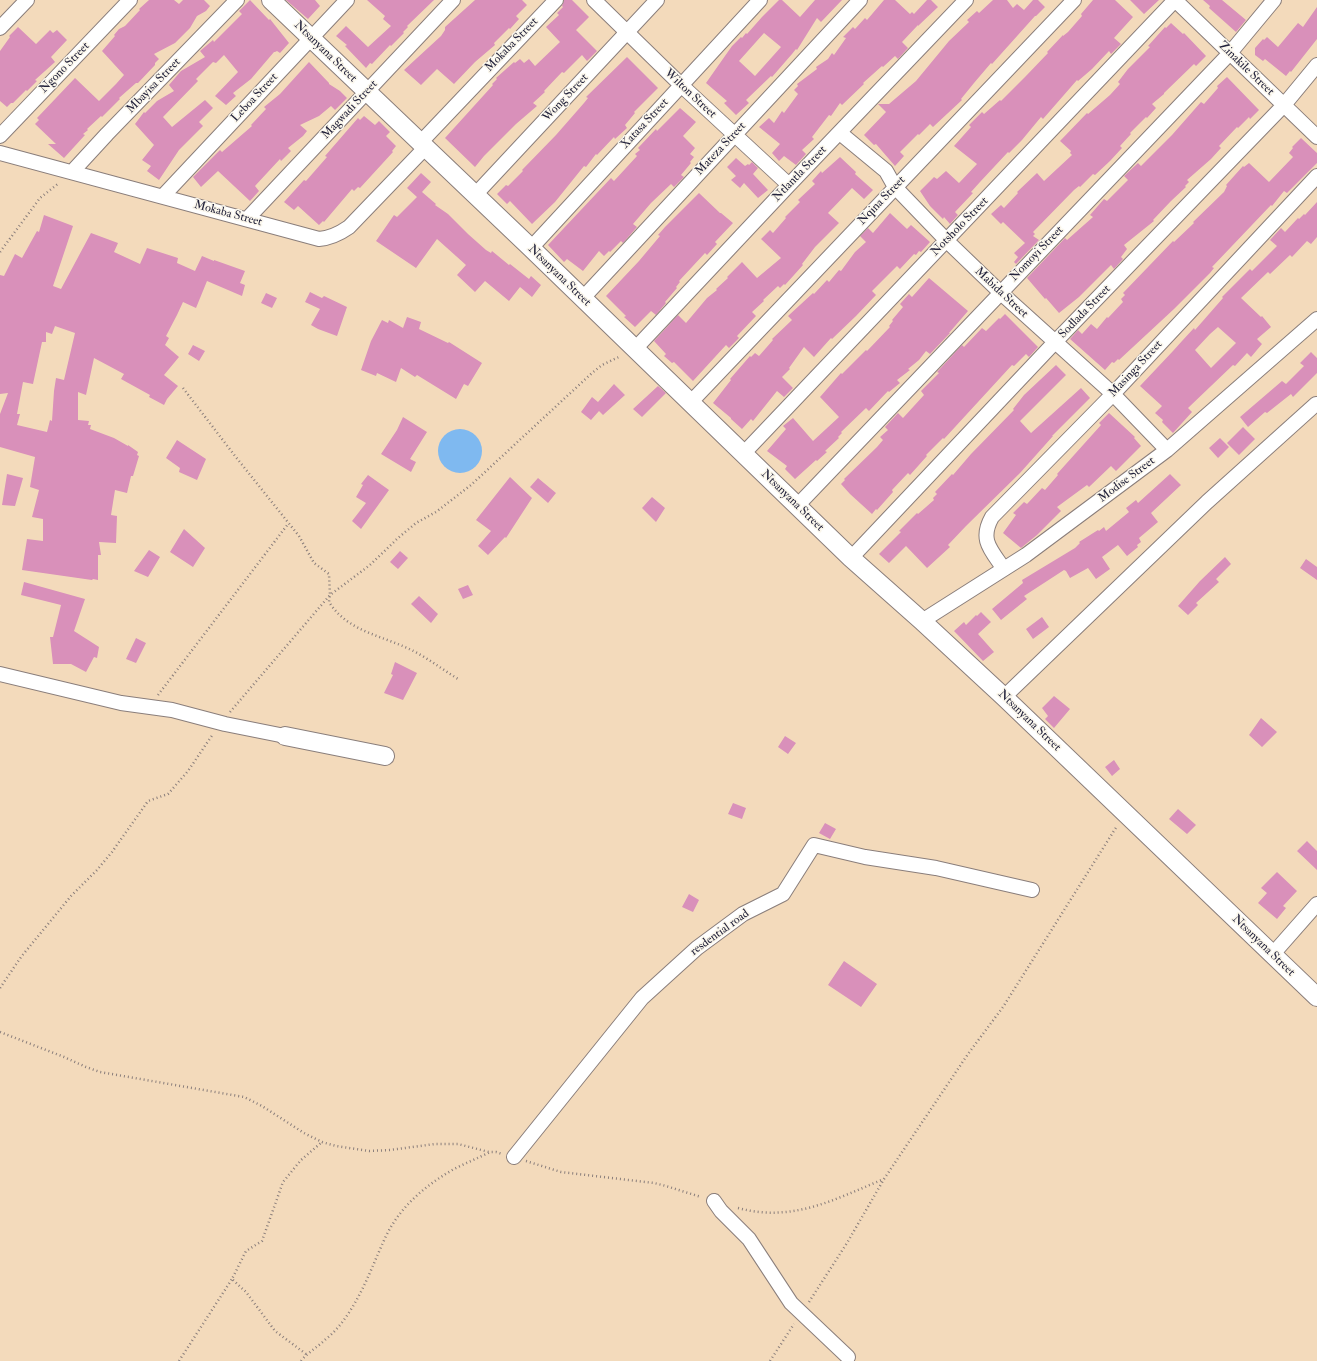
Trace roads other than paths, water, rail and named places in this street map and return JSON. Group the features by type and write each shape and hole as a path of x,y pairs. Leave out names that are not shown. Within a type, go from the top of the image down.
{"street":[{"path":"0,28 27,0"},
{"name":"Ngono Street","path":"0,136 130,0"},
{"name":"Mbayisa Street","path":"72,172 237,0"},
{"name":"Ntsanyana Street","path":"271,0 531,248 851,558 922,620 1004,697 1124,814 1317,997"},
{"name":"Leboa Street","path":"162,196 348,0"},
{"name":"Magwadi Street","path":"247,219 453,0"},
{"name":"Mokaba Street","path":"0,153 305,236 319,239 330,238 340,234 349,227 556,0"},
{"name":"Wilton Street","path":"594,0 681,85 789,185"},
{"name":"Wong Street","path":"475,195 657,0"},
{"name":"Xatasa Street","path":"531,248 760,0"},
{"name":"Mateza Street","path":"582,299 860,0"},
{"name":"Ntlantla Street","path":"635,349 966,0"},
{"name":"Nqina Street","path":"690,403 1074,0"},
{"name":"Zinakile Street","path":"1175,0 1317,136"},
{"name":"Notsholo Street","path":"743,454 1175,0"},
{"name":"Nomoyi Street","path":"797,506 1230,53 1274,0"},
{"name":"Sodlada Street","path":"851,558 1284,105 1317,65"},
{"name":"Mabida Street","path":"840,132 886,171 895,187 947,241 1000,293 1113,394 1167,450"},
{"name":"Masinga Street","path":"1004,569 992,553 986,541 986,530 992,517 1113,394 1317,176"},
{"name":"Modise Street","path":"922,620 1026,555 1167,450 1317,319"},
{"path":"1004,697 1207,502 1316,404"},
{"path":"0,674 121,703 172,710 221,723 385,756"},
{"name":"resdential road","path":"514,1158 642,998 697,948 743,914 783,894 814,845 865,857 936,868 1032,890"},
{"path":"1272,955 1317,904"},
{"path":"714,1201 720,1211 749,1239 791,1303 848,1357"}],"water":[{"path":"460,429 472,433 478,439 482,451 478,463 472,469 460,473 448,469 442,463 438,451 442,439 448,433"}]}
